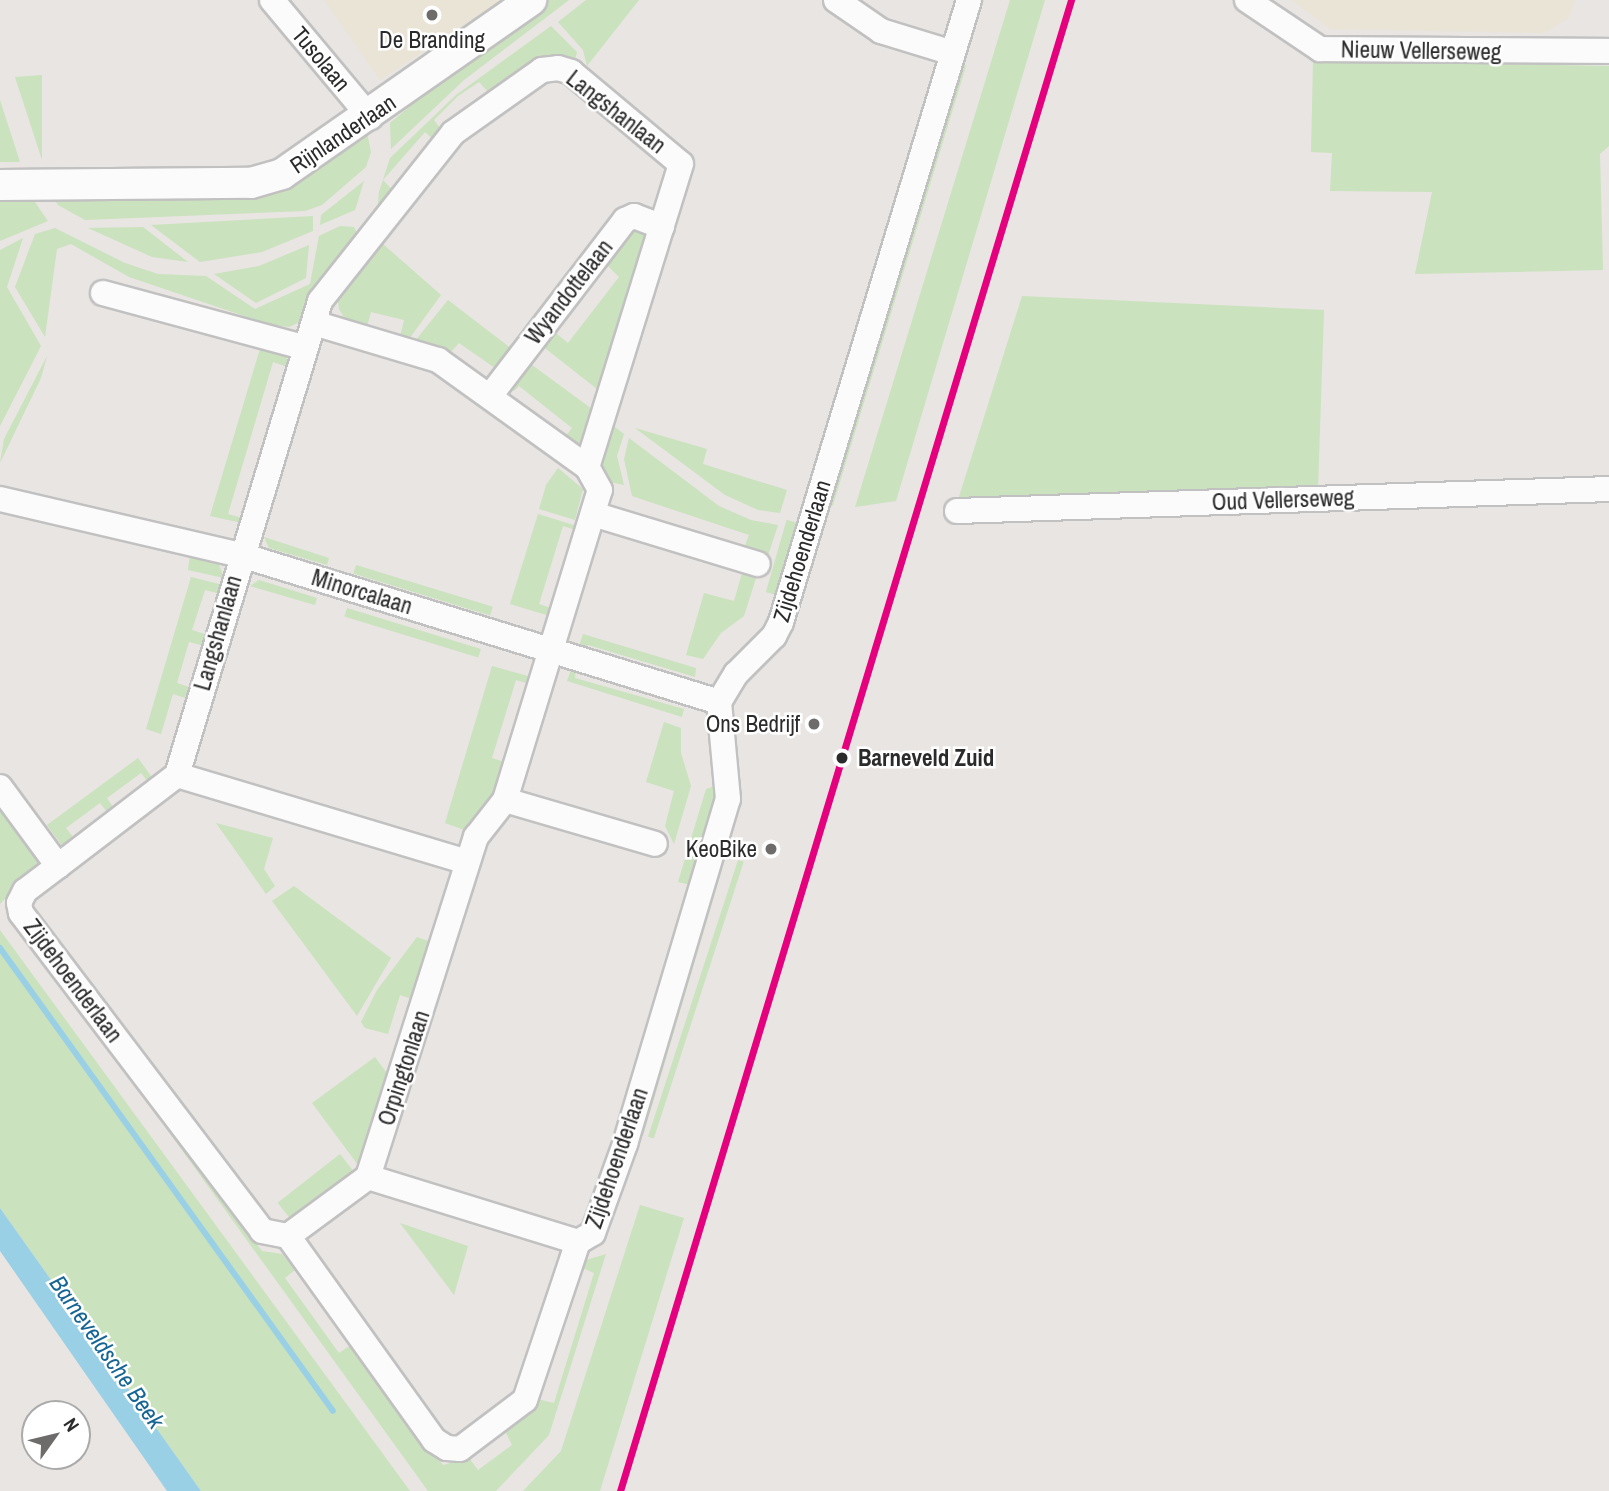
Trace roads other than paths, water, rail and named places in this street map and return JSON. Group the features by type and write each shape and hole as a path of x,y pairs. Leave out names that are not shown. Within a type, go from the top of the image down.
{"street":[{"name":"Tusolaan","path":"272,0 370,117"},
{"name":"Rijnlanderlaan","path":"0,185 251,183 282,174 370,117 531,0"},
{"path":"836,0 881,31 953,53"},
{"name":"Zijdehoenderlaan","path":"58,866 25,891 19,903 21,913 262,1231 288,1236 434,1440 447,1448 460,1449 518,1407 531,1390 578,1242 593,1233 625,1144 728,799 719,702 744,665 774,636 781,622 968,0"},
{"name":"Nieuw Vellerseweg","path":"1247,0 1320,49 1609,51"},
{"name":"Langshanlaan","path":"177,775 303,347 314,323 320,300 453,133 542,70 571,72 681,164 663,227"},
{"name":"Wyandottelaan","path":"490,396 625,220 634,216 663,227"},
{"path":"587,467 663,227"},
{"path":"103,293 303,347"},
{"path":"314,323 438,360 587,467 600,490 550,651"},
{"name":"Oud Vellerseweg","path":"957,511 1609,489"},
{"name":"Minorcalaan","path":"0,499 241,555 719,702"},
{"path":"593,514 758,564"},
{"name":"Orpingtonlaan","path":"368,1177 467,862 480,827 496,817 505,800 550,651"},
{"path":"0,787 58,866 177,775 467,862"},
{"path":"505,800 655,844"},
{"path":"288,1236 368,1177 578,1242"}],"water":[{"path":"0,1208 201,1491 167,1491 0,1251"}],"waterway":[{"path":"0,948 333,1411"}],"place":[{"name":"De Branding","path":"432,15"},
{"name":"Ons Bedrijf","path":"814,724"},
{"name":"Barneveld Zuid","path":"842,758"},
{"name":"KeoBike","path":"771,849"}],"water label":[{"name":"Barneveldsche Beek","path":"107,1352"}]}
